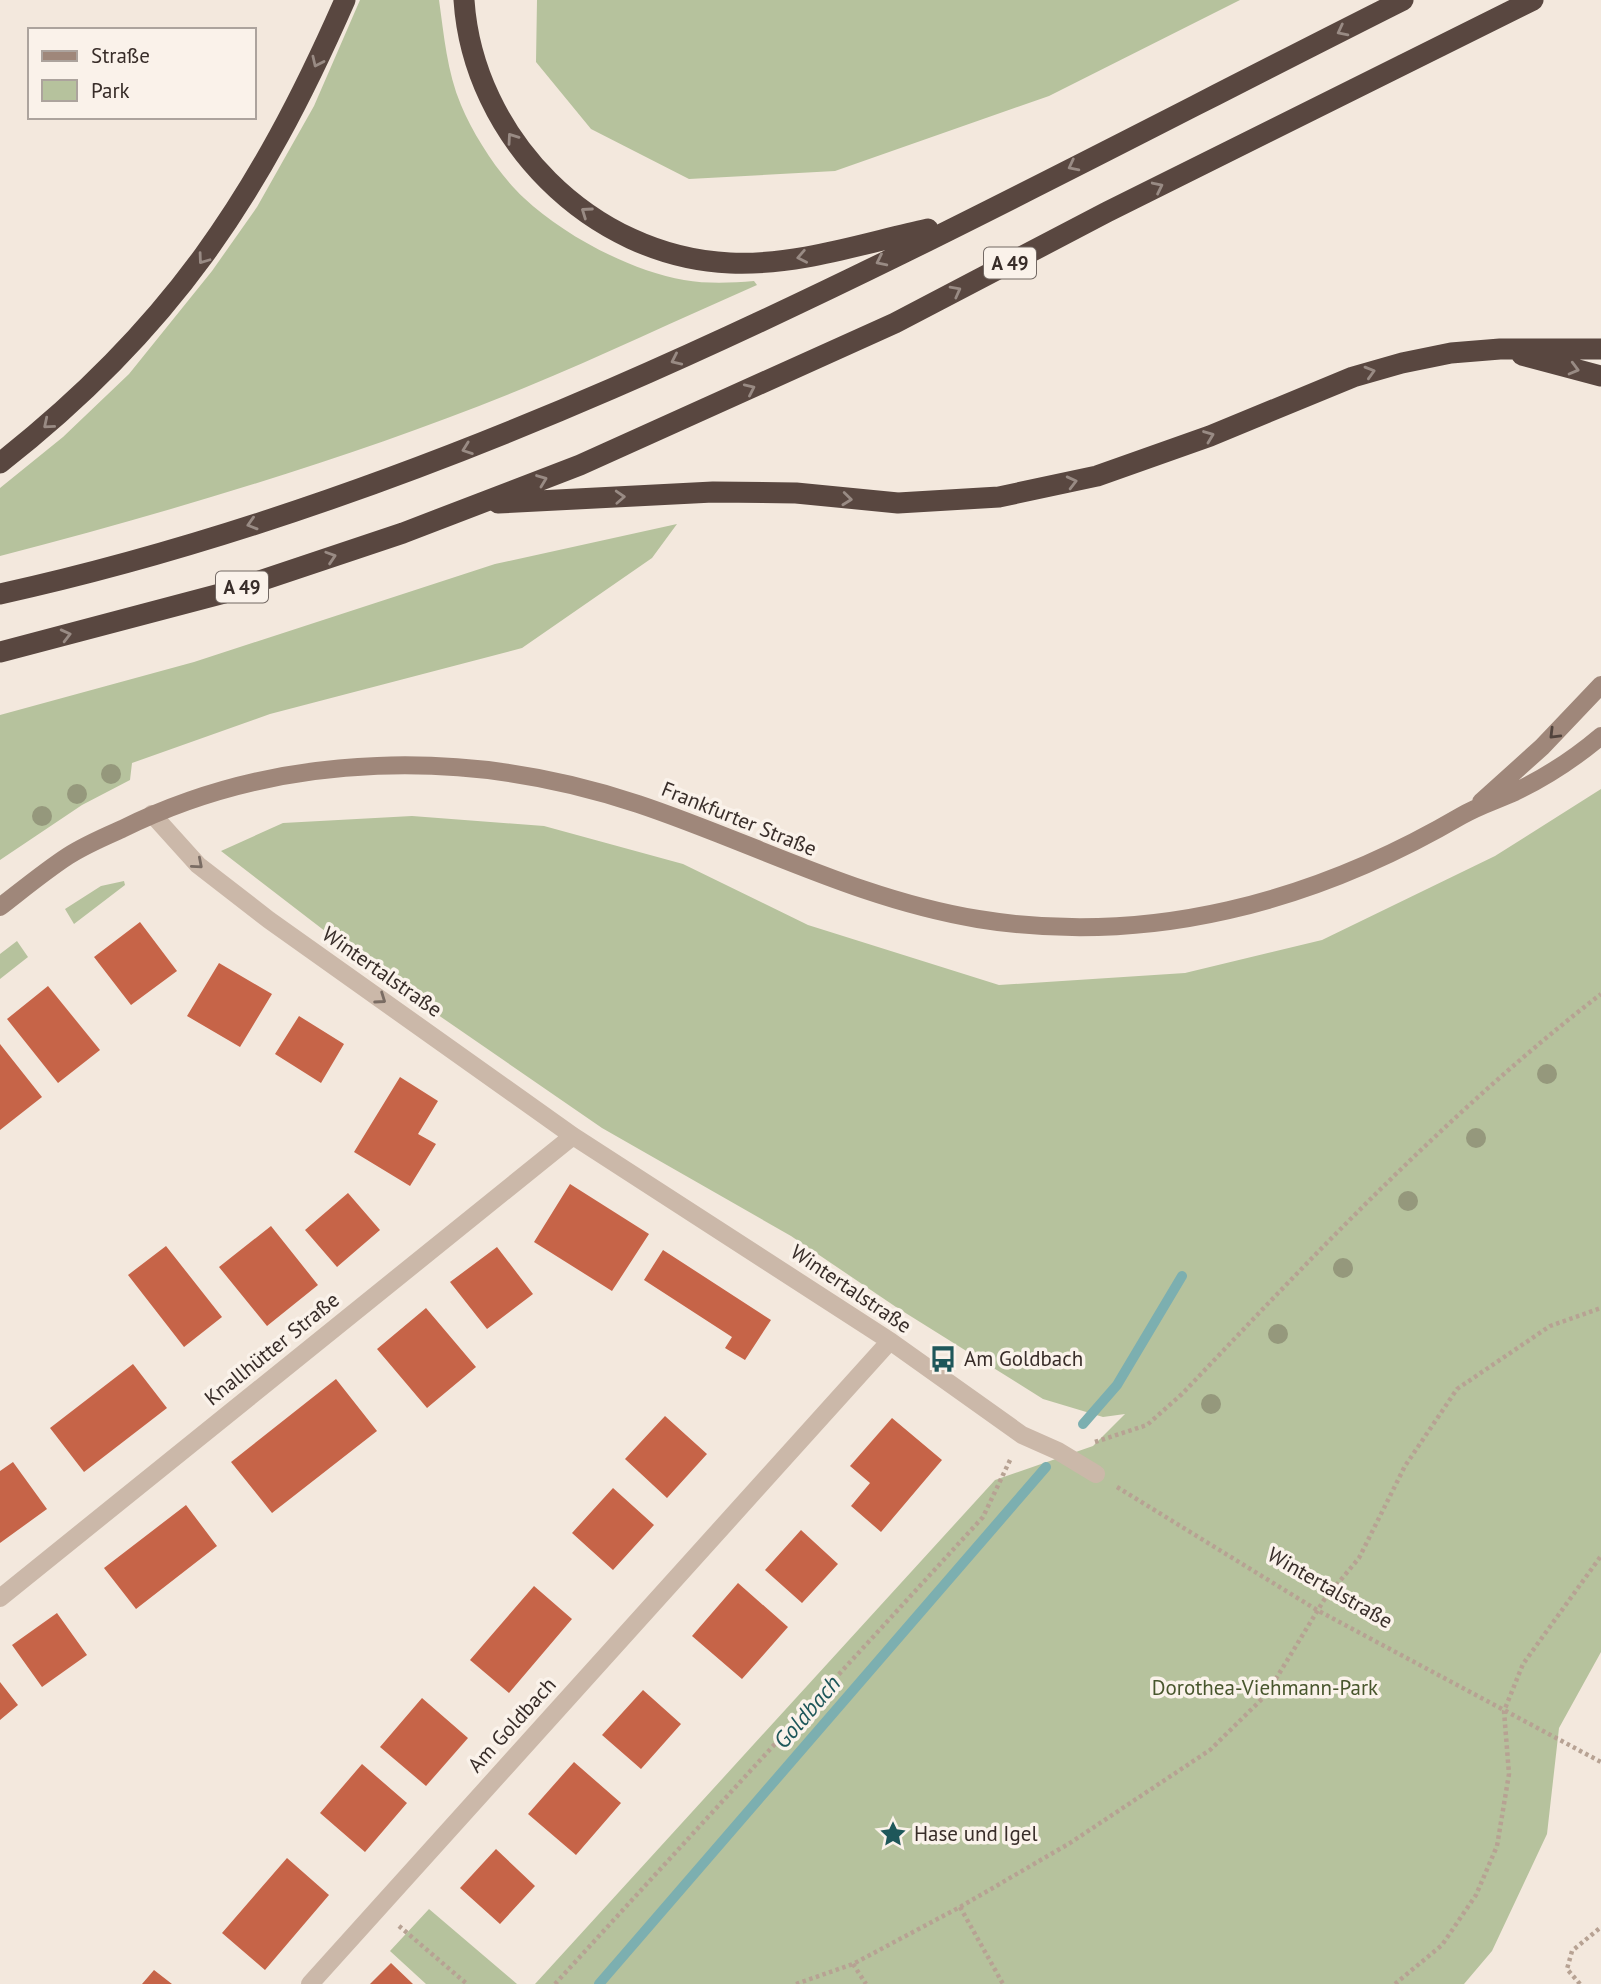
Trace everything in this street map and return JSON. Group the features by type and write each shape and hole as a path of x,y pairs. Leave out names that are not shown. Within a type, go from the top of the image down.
{"highway":[{"path":"0,463 68,407 113,365 158,317 203,260 243,201 277,142 345,0"},
{"path":"464,0 471,52 483,85 514,141 534,166 572,202 632,239 694,258 729,263 764,262 799,258 964,220"},
{"path":"0,594 193,542 474,446 655,370 964,220 1403,0"},
{"name":"A 49","path":"0,652 224,593 478,504 580,465 895,323 1107,212 1533,0"},
{"path":"478,504 713,492 796,493 898,503 999,496 1049,488 1121,468 1210,436 1353,376 1451,353 1500,349 1601,349"},
{"path":"1500,349 1601,376"}],"main road":[{"path":"1470,811 1542,747 1601,685"},
{"path":"1470,811 1556,769 1601,736"},
{"name":"Frankfurter Straße","path":"0,907 70,854 152,814 201,797 302,773 405,765 466,767 585,787 643,805 818,875 925,909 981,920 1083,928 1179,921 1268,902 1356,870 1470,811"}],"street":[{"name":"Wintertalstraße","path":"152,814 198,864 269,920 573,1136 890,1341 1022,1435 1058,1451 1096,1474"},
{"name":"Knallhütter Straße","path":"0,1598 573,1136"},
{"name":"Am Goldbach","path":"310,1984 890,1341"}],"path":[{"path":"1058,1451 1116,1436 1147,1424 1182,1394 1404,1166 1557,1028 1601,994"},
{"path":"796,1984 853,1964 960,1907 1070,1843 1210,1750 1266,1695 1317,1610 1359,1558 1405,1466 1457,1389 1550,1326 1601,1308"},
{"path":"555,1984 983,1517 1022,1435"},
{"name":"Wintertalstraße","path":"1096,1474 1317,1610 1601,1762"},
{"path":"1395,1984 1442,1945 1476,1895 1497,1846 1509,1773 1504,1711 1523,1664 1601,1556"},
{"path":"379,1906 467,1984"},
{"path":"960,1907 1003,1984"},
{"path":"1580,1984 1567,1969 1572,1951 1601,1927"},
{"path":"853,1964 866,1984"}],"green space":[{"path":"360,0 439,0 452,80 473,129 497,167 515,189 558,225 620,260 642,269 684,280 728,283 754,281 757,285 553,376 395,437 199,501 0,556 0,488 63,437 129,374 212,271 257,207 314,106"},
{"path":"537,0 1240,0 1049,96 835,171 689,179 591,129 536,62"},
{"path":"677,524 652,558 522,648 270,714 132,763 130,780 82,805 0,860 0,715 194,662 495,564"},
{"name":"Dorothea-Viehmann-Park","path":"1601,789 1601,1652 1559,1728 1547,1834 1492,1951 1464,1984 535,1984 995,1480 1093,1446 1125,1414 1103,1417 1043,1399 896,1307 791,1236 602,1128 399,988 221,851 283,823 412,816 544,826 683,864 808,925 999,985 1185,973 1322,940 1495,856"},
{"path":"124,881 125,885 74,924 65,909 101,886"},
{"path":"17,941 28,957 0,979 0,954"},
{"path":"429,1909 517,1984 426,1984 390,1951"}],"building":[{"path":"140,922 177,971 131,1005 94,957"},
{"path":"219,963 272,994 240,1047 187,1016"},
{"path":"48,986 100,1050 58,1083 7,1019"},
{"path":"299,1016 344,1044 321,1083 275,1054"},
{"path":"0,1044 42,1097 0,1130"},
{"path":"400,1077 438,1101 418,1134 436,1144 410,1186 354,1152"},
{"path":"570,1184 649,1234 612,1291 534,1242"},
{"path":"348,1193 380,1230 337,1267 305,1230"},
{"path":"271,1226 318,1285 267,1326 219,1267"},
{"path":"166,1246 222,1317 184,1347 128,1275"},
{"path":"497,1247 533,1294 487,1329 450,1282"},
{"path":"663,1250 771,1320 745,1360 725,1348 732,1337 644,1280"},
{"path":"426,1308 476,1367 427,1408 377,1349"},
{"path":"133,1364 167,1408 84,1472 50,1428"},
{"path":"336,1379 377,1431 272,1513 231,1462"},
{"path":"665,1416 707,1454 667,1498 625,1459"},
{"path":"892,1418 942,1460 881,1532 851,1506 870,1483 850,1466"},
{"path":"13,1462 47,1509 0,1543 0,1471"},
{"path":"613,1488 654,1525 613,1570 572,1533"},
{"path":"186,1505 217,1546 136,1609 104,1568"},
{"path":"801,1530 838,1564 802,1603 765,1570"},
{"path":"738,1583 788,1627 742,1679 692,1636"},
{"path":"534,1586 572,1619 509,1693 470,1660"},
{"path":"57,1613 87,1655 42,1687 12,1645"},
{"path":"0,1682 18,1705 0,1720"},
{"path":"643,1690 681,1724 641,1769 602,1735"},
{"path":"422,1698 468,1738 426,1786 380,1747"},
{"path":"574,1762 621,1803 576,1855 528,1814"},
{"path":"362,1764 407,1803 365,1852 320,1813"},
{"path":"496,1849 535,1886 500,1924 460,1888"},
{"path":"287,1858 329,1895 265,1970 222,1933"},
{"path":"391,1963 413,1984 370,1984"},
{"path":"154,1970 172,1984 142,1984"}],"waterway":[{"path":"1083,1424 1117,1385 1182,1276"},
{"name":"Goldbach","path":"599,1984 1046,1467"}],"place":[{"name":"Am Goldbach","path":"943,1359"},
{"name":"Hase und Igel","path":"893,1834"}]}
